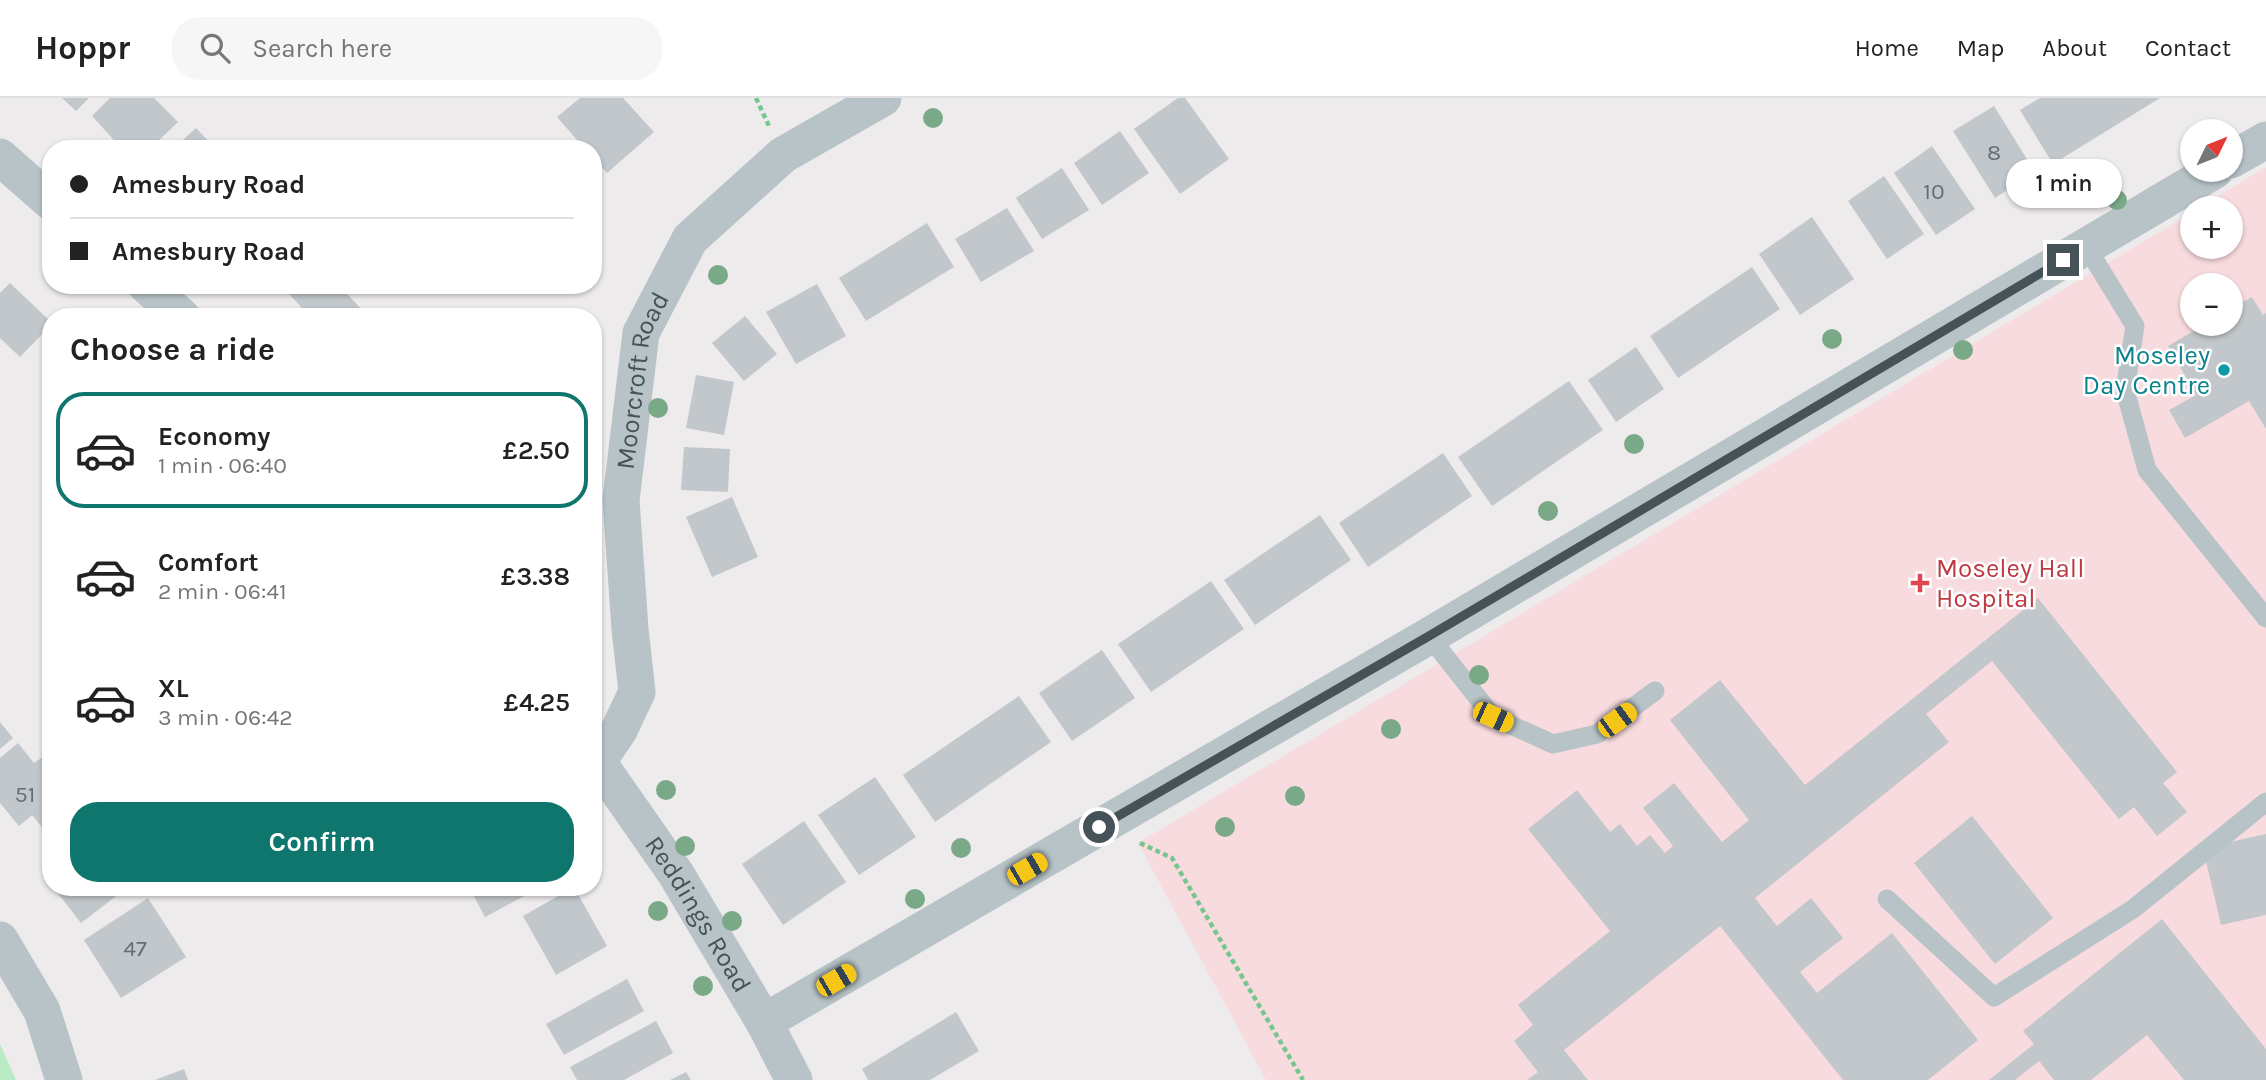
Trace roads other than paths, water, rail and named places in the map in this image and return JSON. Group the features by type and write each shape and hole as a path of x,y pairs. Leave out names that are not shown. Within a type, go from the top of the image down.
{"street":[{"name":"Moorcroft Road","path":"602,750 619,730 637,692 621,500 640,333 690,239 783,155 883,98"},
{"path":"2244,152 2266,139"},
{"path":"0,157 42,194"},
{"path":"764,1022 1429,636 2195,182"},
{"path":"156,294 172,308"},
{"name":"Reddings Road","path":"602,768 676,873 764,1022 794,1080"},
{"path":"0,940 42,1011 64,1080"}],"lane":[{"path":"2086,246 2135,326 2125,390 2147,470 2266,618"},
{"path":"1429,636 1493,717 1553,744 1597,734 1656,691"},
{"path":"1887,900 1994,997 2133,909 2266,802"}],"place":[{"name":"Moseley Day Centre","path":"2224,370"},
{"name":"Moseley Hall Hospital","path":"1920,583"}]}
